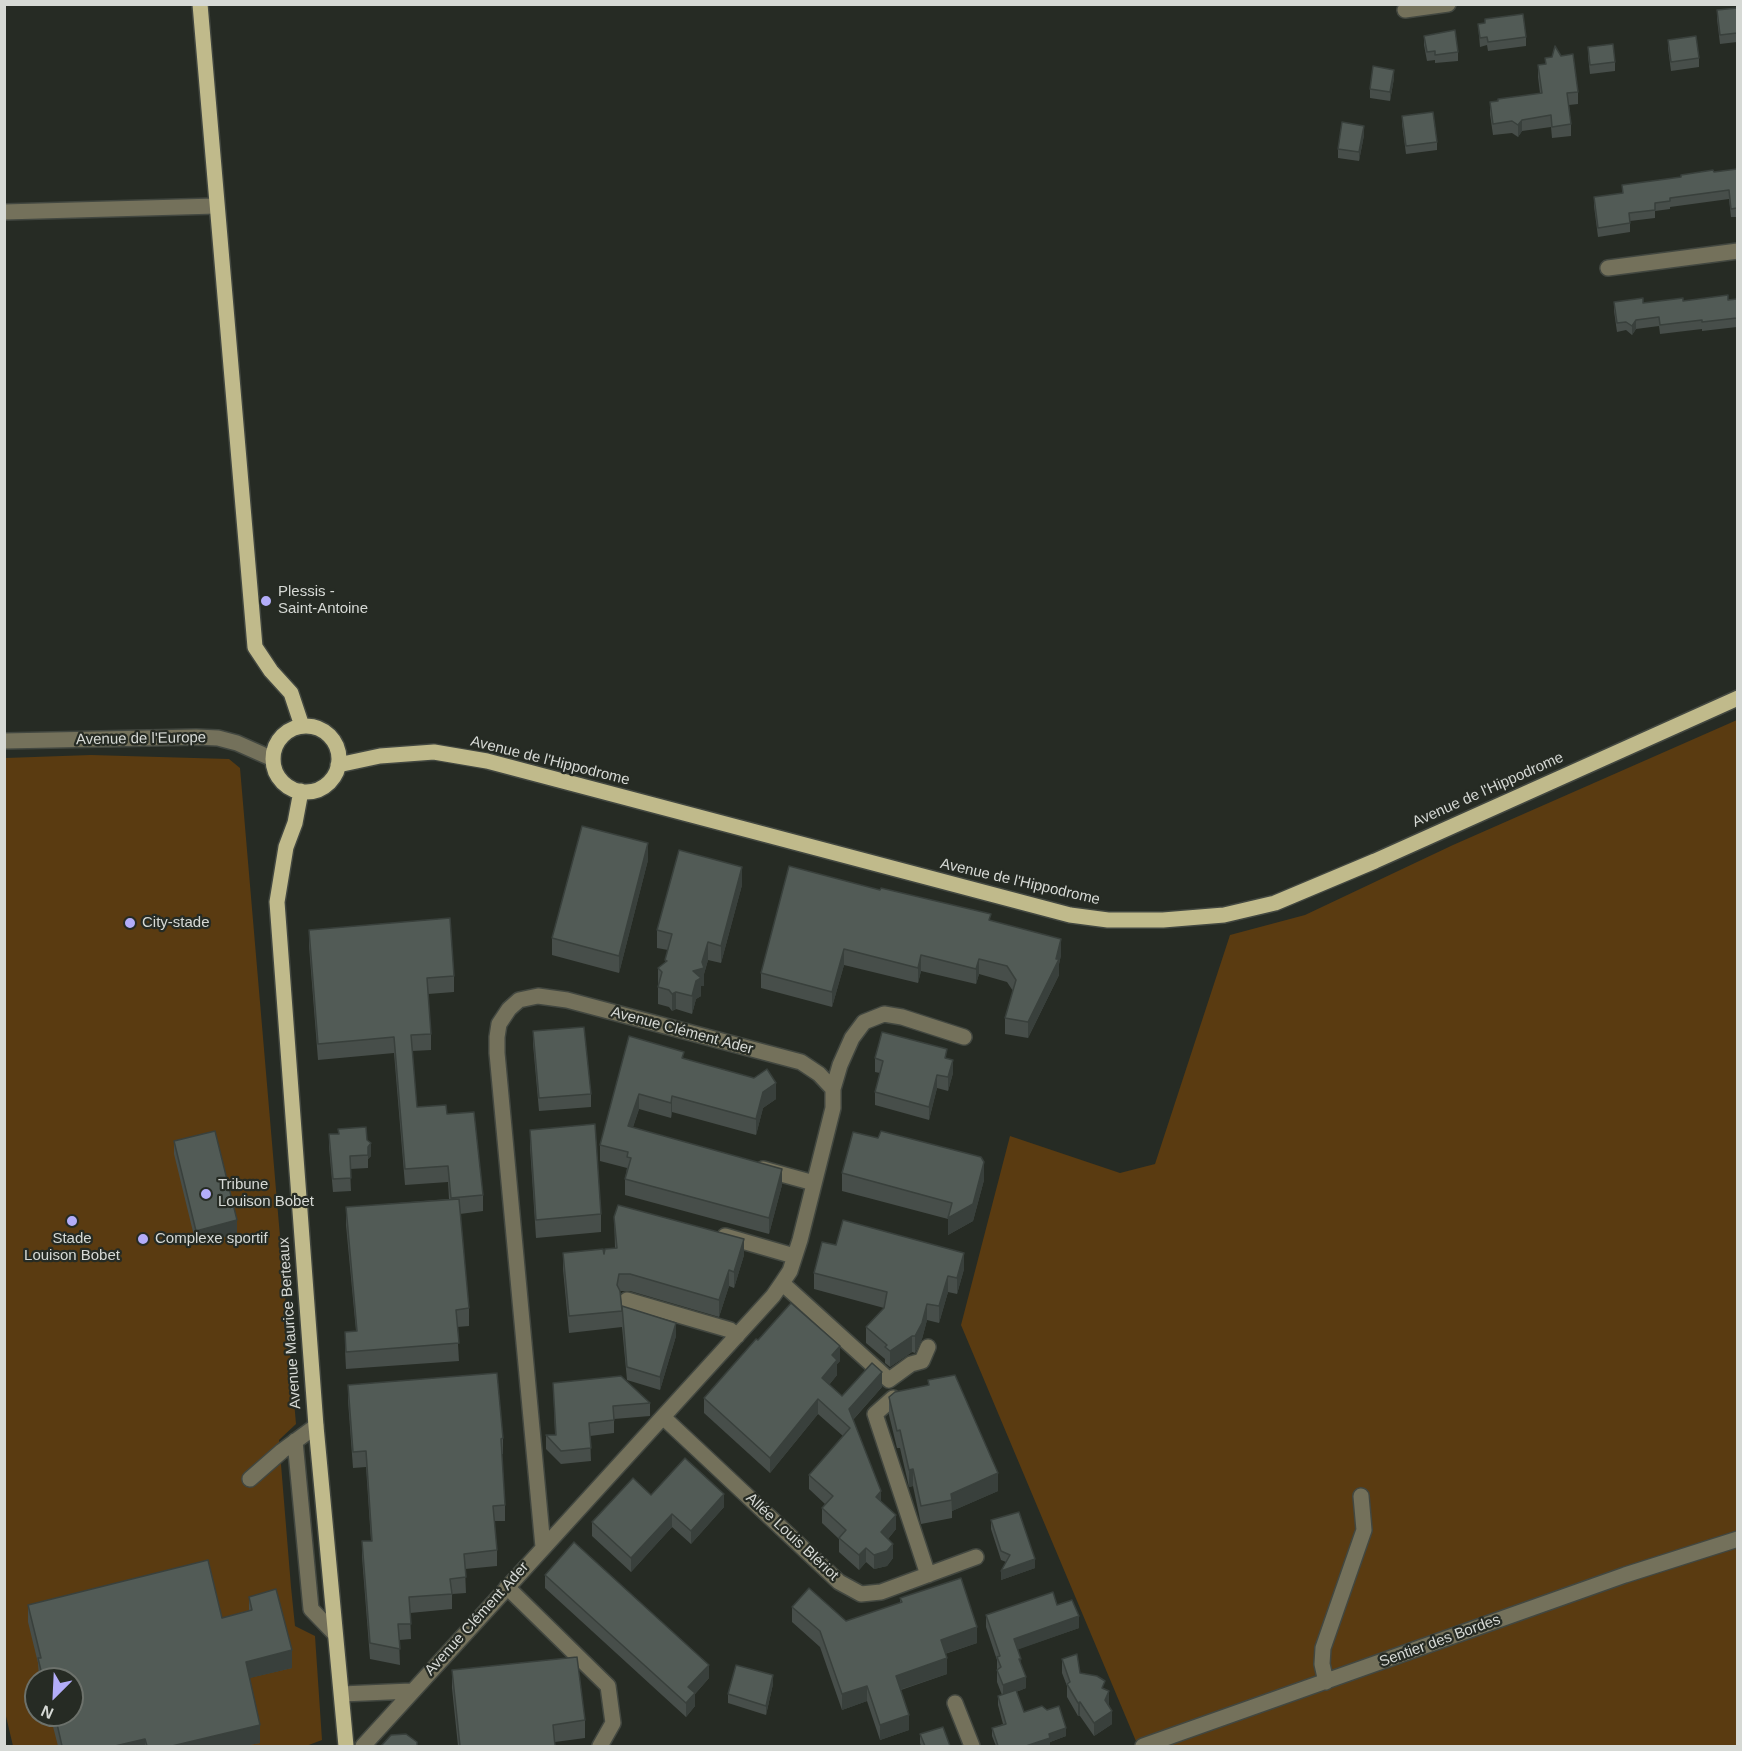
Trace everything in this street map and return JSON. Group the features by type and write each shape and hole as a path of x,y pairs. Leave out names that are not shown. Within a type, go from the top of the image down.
{"main road":[{"path":"200,4 255,647 271,671 291,693 302,726"},
{"name":"Avenue de l'Hippodrome","path":"338,765 380,756 434,752 487,761 1070,915 1108,920 1163,920 1224,915 1275,903 1375,861 1737,698"},
{"path":"302,726 322,730 330,736 339,754 335,774 329,782 311,791 301,791 284,784 274,769 273,759 278,741 293,728 302,726"},
{"name":"Avenue Maurice Berteaux","path":"301,791 295,823 286,847 277,902 316,1426 346,1746"}],"street":[{"path":"1405,10 1448,4"},
{"path":"4,212 216,206"},
{"path":"1608,268 1737,250"},
{"name":"Avenue de l'Europe","path":"4,741 218,738 237,742 273,759"},
{"name":"Avenue Clément Ader","path":"363,1746 782,1283 790,1271 833,1108 833,1089 819,1074 801,1062 567,1000 538,996 519,1000 509,1009 500,1024 497,1053 543,1547"},
{"path":"833,1089 840,1065 852,1038 864,1022 884,1014 902,1017 964,1037"},
{"path":"749,1165 814,1183"},
{"path":"716,1234 794,1256"},
{"path":"782,1283 889,1380 911,1364 922,1361 928,1347"},
{"path":"627,1300 730,1330 737,1335"},
{"path":"893,1398 875,1414 928,1575"},
{"name":"Allée Louis Blériot","path":"663,1417 839,1582 861,1594 881,1592 976,1557"},
{"path":"250,1479 316,1426"},
{"path":"295,1441 311,1609 335,1634"},
{"path":"1326,1682 1322,1664 1323,1648 1364,1530 1361,1496"},
{"name":"Sentier des Bordes","path":"1143,1746 1625,1575 1737,1539"},
{"path":"507,1587 608,1686 613,1723 600,1746"},
{"path":"342,1694 411,1691"},
{"path":"955,1703 972,1746"}],"shaded area":[{"path":"1737,720 1737,1746 1138,1746 961,1325 1010,1136 1120,1173 1155,1164 1230,935 1305,915 1453,845"},
{"name":"Complexe sportif","path":"91,755 229,759 240,768 296,1424 279,1440 291,1587 295,1626 315,1636 322,1740 306,1746 13,1746 5,1712 5,758"}],"building":[{"path":"1737,8 1737,33 1720,35 1717,10"},
{"path":"1523,14 1526,37 1488,42 1487,37 1480,38 1478,24 1485,23 1485,19"},
{"path":"1455,30 1458,52 1435,55 1435,51 1427,52 1424,36"},
{"path":"1696,36 1699,58 1671,62 1668,40"},
{"path":"1613,44 1615,62 1590,65 1588,47"},
{"path":"1555,46 1561,56 1573,54 1578,92 1567,93 1571,124 1552,127 1551,115 1522,120 1518,125 1512,121 1493,124 1490,102 1542,93 1538,65 1546,64 1545,58 1552,57"},
{"path":"1373,66 1394,70 1390,92 1370,89"},
{"path":"1433,112 1437,142 1406,146 1402,116"},
{"path":"1342,122 1364,126 1359,152 1338,149"},
{"path":"1737,169 1737,208 1731,209 1729,190 1670,198 1670,201 1655,203 1655,210 1629,213 1630,223 1598,228 1594,197 1623,193 1622,185 1713,170 1714,172"},
{"path":"1728,295 1728,300 1737,299 1737,318 1660,325 1659,317 1636,320 1632,326 1626,322 1617,323 1614,302 1643,298 1643,303 1683,298 1683,301"},
{"path":"582,826 648,843 619,956 552,938"},
{"path":"679,850 742,867 721,946 708,942 702,962 704,968 693,971 701,978 696,981 692,996 676,992 672,994 669,990 658,987 662,972 658,968 667,961 665,960 672,934 657,930"},
{"path":"789,866 880,890 881,888 991,914 989,920 1061,939 1056,959 1059,959 1028,1022 1005,1018 1016,980 1007,966 979,959 976,969 921,955 918,968 844,949 832,992 761,973"},
{"path":"450,918 454,976 427,978 431,1034 411,1035 417,1107 446,1105 447,1114 474,1112 483,1195 451,1198 448,1166 405,1169 394,1037 318,1044 309,930"},
{"path":"584,1027 591,1094 539,1098 533,1031"},
{"path":"882,1032 947,1049 945,1058 953,1060 948,1077 937,1075 929,1107 875,1092 883,1061 875,1058"},
{"path":"629,1036 684,1052 682,1058 754,1078 767,1069 776,1083 763,1092 756,1119 672,1096 671,1103 639,1094 628,1126 782,1169 769,1218 625,1179 631,1158 627,1157 628,1152 600,1145"},
{"path":"595,1124 601,1214 536,1220 530,1130"},
{"path":"366,1127 367,1140 371,1143 368,1147 368,1155 350,1156 351,1178 333,1179 329,1134 339,1134 338,1129"},
{"name":"Tribune Louison Bobet","path":"215,1131 237,1220 196,1231 174,1141"},
{"path":"881,1131 981,1157 984,1162 973,1204 948,1218 952,1203 842,1173 853,1132 878,1138"},
{"path":"459,1199 469,1308 456,1310 459,1343 346,1352 345,1332 357,1331 346,1207"},
{"path":"618,1205 744,1239 734,1272 729,1270 719,1300 630,1274 619,1274 617,1285 620,1291 622,1311 569,1316 563,1253 603,1249 604,1254 605,1249 617,1248 614,1217"},
{"path":"843,1220 964,1253 957,1278 948,1276 939,1306 927,1304 922,1323 915,1336 890,1351 885,1347 887,1345 866,1327 884,1308 887,1292 814,1273 822,1242 836,1245"},
{"path":"791,1303 840,1346 832,1355 837,1360 822,1378 842,1396 872,1363 882,1372 849,1409 881,1491 876,1497 896,1515 881,1532 893,1544 887,1551 874,1555 866,1548 859,1555 839,1538 846,1530 822,1508 833,1496 809,1475 850,1428 818,1399 770,1458 704,1398"},
{"path":"622,1306 676,1323 660,1377 627,1367"},
{"path":"497,1373 503,1438 501,1439 505,1505 493,1506 497,1550 464,1554 466,1577 450,1579 452,1594 409,1597 411,1624 398,1624 400,1649 370,1643 362,1541 372,1541 366,1451 353,1452 348,1385"},
{"path":"955,1375 998,1473 951,1494 952,1500 921,1506 913,1469 909,1470 900,1430 897,1431 889,1397 895,1392 929,1385 928,1380"},
{"path":"621,1376 650,1403 613,1406 614,1420 589,1423 591,1448 561,1451 546,1435 556,1435 553,1383"},
{"path":"685,1458 724,1494 691,1531 672,1514 631,1558 592,1522 633,1478 651,1495"},
{"path":"1019,1512 1035,1559 1001,1571 1010,1555 1001,1551 991,1520"},
{"path":"574,1542 709,1665 688,1687 695,1693 686,1703 545,1575"},
{"path":"208,1560 222,1618 252,1610 249,1597 276,1589 292,1650 246,1662 260,1725 172,1746 147,1746 145,1739 115,1746 62,1746 58,1727 84,1727 84,1667 40,1667 38,1658 41,1658 28,1605"},
{"path":"961,1578 977,1627 941,1640 947,1658 896,1676 909,1715 880,1725 867,1686 842,1694 820,1631 792,1607 809,1588 846,1621 902,1602 900,1598"},
{"path":"1053,1592 1057,1605 1072,1600 1079,1616 1014,1639 1026,1677 1003,1685 997,1670 1001,1667 997,1657 1000,1656 986,1615"},
{"path":"1077,1654 1080,1673 1097,1676 1105,1681 1102,1688 1109,1691 1105,1700 1112,1711 1094,1723 1067,1684 1070,1682 1062,1659"},
{"path":"577,1657 585,1720 553,1725 555,1746 460,1746 452,1670"},
{"path":"736,1665 773,1675 766,1706 728,1694"},
{"path":"1016,1690 1024,1712 1042,1706 1047,1710 1059,1706 1066,1728 1049,1734 1050,1738 1026,1746 998,1746 992,1728 1006,1724 998,1696"},
{"path":"943,1727 950,1746 925,1746 920,1734"},
{"path":"406,1734 417,1742 417,1746 381,1746 391,1735"}],"place":[{"name":"Plessis - Saint-Antoine","path":"266,601"},
{"name":"City-stade","path":"130,923"},
{"name":"Tribune Louison Bobet","path":"206,1194"},
{"name":"Stade Louison Bobet","path":"72,1221"},
{"name":"Complexe sportif","path":"143,1239"}]}
